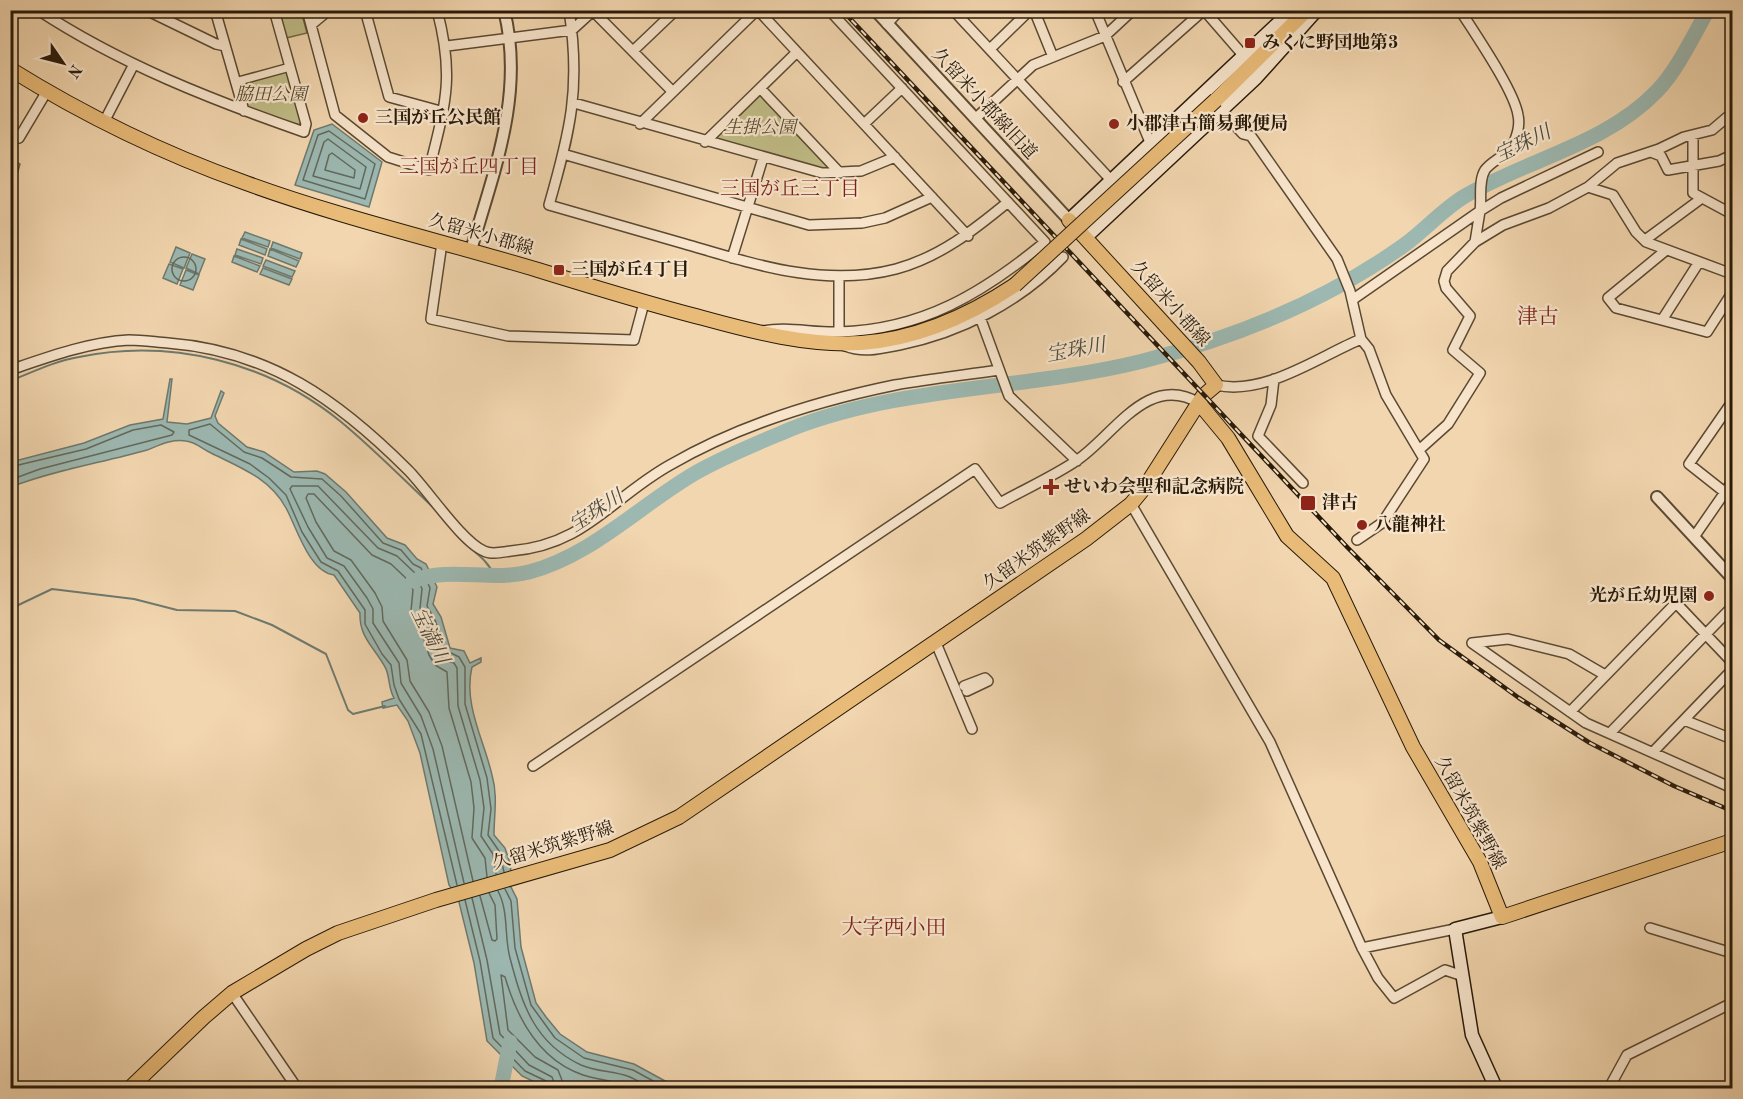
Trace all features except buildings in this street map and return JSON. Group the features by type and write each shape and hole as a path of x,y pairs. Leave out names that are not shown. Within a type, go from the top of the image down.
{"main road":[{"path":"1069,220 1292,10"},
{"name":"久留米小郡線","path":"10,69 47,92 104,122 164,150 247,183 644,303 756,332 837,337 861,343 919,331 969,312 1015,285 1218,105 1307,10"},
{"path":"1086,237 1167,161 1218,105 1256,78 1317,10"},
{"name":"久留米小郡線","path":"1069,220 1199,362 1216,385"},
{"path":"1198,403 1216,385"},
{"name":"久留米筑紫野線","path":"130,1089 232,993 306,949 338,933 436,900 610,850 680,817 936,644 1086,539 1131,504 1145,487 1198,403 1228,438 1287,536 1333,578 1413,747 1480,862 1502,917"},
{"path":"1496,1089 1472,1035 1455,929 1502,917 1732,842"}],"street":[{"path":"38,10 134,64 244,111 304,132 306,124 274,10"},
{"path":"146,10 225,46"},
{"path":"215,10 244,111"},
{"path":"307,10 335,115 388,157 429,170 448,87 447,46 437,10"},
{"path":"311,25 329,10"},
{"path":"365,10 389,97 444,112"},
{"path":"471,250 507,124 512,87 510,39 504,10"},
{"path":"569,10 572,30 574,103 549,205 784,272 838,276 896,269 925,258 968,236 1008,202"},
{"path":"633,51 676,10"},
{"path":"640,124 758,10 968,236"},
{"path":"829,10 1045,242 1012,270 984,289 927,315 837,337"},
{"name":"久留米小郡線旧道","path":"875,10 1069,220"},
{"path":"887,24 900,10"},
{"path":"990,49 1032,10 1053,57"},
{"path":"1095,10 1149,144 1167,161"},
{"path":"976,118 1033,65 1105,36 1133,10"},
{"path":"1123,82 1204,10 1243,54"},
{"path":"1460,10 1496,69 1518,112 1519,126 1514,144 1500,160 1486,168 1482,177 1481,207 1475,242"},
{"path":"447,46 572,30 593,11 673,92"},
{"path":"960,13 1017,79 1110,179"},
{"path":"705,142 797,52"},
{"path":"104,122 134,64"},
{"path":"235,82 290,67"},
{"path":"760,88 840,172"},
{"path":"864,124 903,88"},
{"path":"10,133 20,138 47,92"},
{"path":"574,103 640,124 822,173 875,167 895,158"},
{"path":"1218,105 1243,134 1251,136 1337,259 1351,296 1361,339 1369,349 1386,395 1424,459 1382,523 1357,540"},
{"path":"1419,450 1448,424 1480,374 1453,350 1470,316 1446,288 1444,281 1447,271 1475,242 1503,225 1549,208 1588,187 1617,163 1712,130 1732,113"},
{"path":"1693,135 1693,193 1732,214"},
{"path":"1351,296 1481,207 1598,152"},
{"path":"1651,152 1661,156 1668,170 1719,161 1732,155"},
{"path":"563,154 747,209 809,225 862,223 893,215 932,197"},
{"path":"732,258 763,158"},
{"path":"1588,187 1613,195 1636,232 1645,240 1665,251 1732,274"},
{"path":"1645,240 1702,198"},
{"path":"442,243 431,319 508,336 634,340 644,303"},
{"path":"1665,251 1608,298 1616,308 1707,332 1732,293"},
{"path":"837,337 859,352 923,341 980,317 1021,293 1046,275 1063,257"},
{"path":"1662,320 1699,262"},
{"path":"837,337 838,276"},
{"path":"980,317 1007,392 1077,460"},
{"path":"1216,385 1225,387 1248,385 1274,379 1361,339"},
{"path":"10,370 91,346 130,340 190,345 258,362 302,382 362,427 423,485 460,531 483,551 493,553 537,549 564,540 670,465 735,433 784,413 894,386 1000,372"},
{"path":"1274,379 1271,405 1258,436 1303,483"},
{"path":"533,766 975,470 1000,503 1077,460 1124,416 1142,403 1171,395 1186,396 1198,403"},
{"path":"1729,494 1689,464 1732,402"},
{"path":"1694,537 1729,494 1732,482"},
{"path":"1657,497 1732,578"},
{"path":"1131,504 1270,742 1362,948 1378,978 1395,998 1445,970 1463,976"},
{"path":"1570,712 1676,603 1732,662"},
{"path":"1611,732 1732,607"},
{"path":"1605,675 1569,654 1508,639 1472,643 1586,723 1611,732 1732,788"},
{"path":"936,644 961,690 972,729"},
{"path":"1653,752 1732,670"},
{"path":"1684,720 1732,739"},
{"path":"1650,928 1732,953"},
{"path":"1362,948 1455,929"},
{"path":"232,993 297,1089"},
{"path":"1609,1089 1627,1055 1732,1003"}],"green space":[{"path":"278,11 301,11 307,33 286,38"},
{"name":"脇田公園","path":"287,70 301,122 298,126 245,106 239,84"},
{"name":"生掛公園","path":"762,95 829,166 827,170 715,141 714,136 758,96"},
{"path":"11,146 13,160 20,164 16,178 11,181"}],"water":[{"path":"332,124 382,162 369,207 295,185 314,130"},
{"path":"245,232 270,241 268,247 242,238"},
{"path":"241,239 267,249 265,255 239,245"},
{"path":"273,242 302,253 300,259 271,248"},
{"path":"176,247 190,253 184,268 170,262"},
{"path":"237,249 263,258 261,264 235,255"},
{"path":"270,249 299,261 296,267 268,256"},
{"path":"192,254 205,259 199,274 186,268"},
{"path":"234,256 260,266 257,272 232,262"},
{"path":"266,260 295,271 292,277 263,266"},
{"path":"169,264 183,269 177,284 163,278"},
{"path":"263,268 292,279 289,285 260,274"},
{"path":"186,270 199,275 193,290 180,285"},
{"name":"宝満川","path":"170,379 172,379 167,422 187,424 211,418 221,391 224,393 215,416 218,423 247,447 264,452 294,472 317,471 325,474 346,492 387,538 405,545 417,559 426,564 437,587 433,604 441,617 450,648 464,651 470,663 481,658 481,662 472,667 470,695 472,708 494,783 494,835 505,848 511,866 509,883 517,899 521,947 536,1003 560,1034 587,1052 634,1064 678,1088 547,1088 522,1076 487,1041 474,963 458,898 449,885 420,753 408,721 397,705 383,708 382,702 394,698 387,670 362,629 360,613 334,575 325,572 311,558 286,508 263,481 193,443 181,441 161,444 147,450 61,471 11,487 11,462 84,443 130,425 163,419"}],"waterway":[{"name":"宝珠川","path":"413,581 456,574 515,575 552,564 596,541 676,485 708,466 791,429 834,415 921,396 1055,378 1143,361 1211,341 1278,316 1373,266 1403,246 1465,196 1614,125 1657,91 1672,73 1708,10"},
{"path":"10,381 61,361 114,352 183,353 250,370 281,383 340,421 437,511"},
{"path":"456,534 483,559 495,577"},
{"path":"10,609 52,589 134,599 177,610 235,611 272,625 326,654 348,710 353,714 385,706"},
{"path":"501,1088 510,1042"}],"railway":[{"path":"842,10 1348,548 1439,640 1519,698 1590,743 1674,786 1732,811"}],"place":[{"name":"みくに野団地第3","path":"1250,43"},
{"name":"三国が丘公民館","path":"363,118"},
{"name":"小郡津古簡易郵便局","path":"1114,124"},
{"name":"三国が丘4丁目","path":"559,270"},
{"name":"せいわ会聖和記念病院","path":"1051,487"},
{"name":"津古","path":"1308,503"},
{"name":"八龍神社","path":"1362,525"},
{"name":"光が丘幼児園","path":"1709,596"}],"district":[{"name":"三国が丘四丁目","path":"469,168"},
{"name":"三国が丘三丁目","path":"790,190"},
{"name":"津古","path":"1538,317"},
{"name":"大字西小田","path":"894,928"}]}
